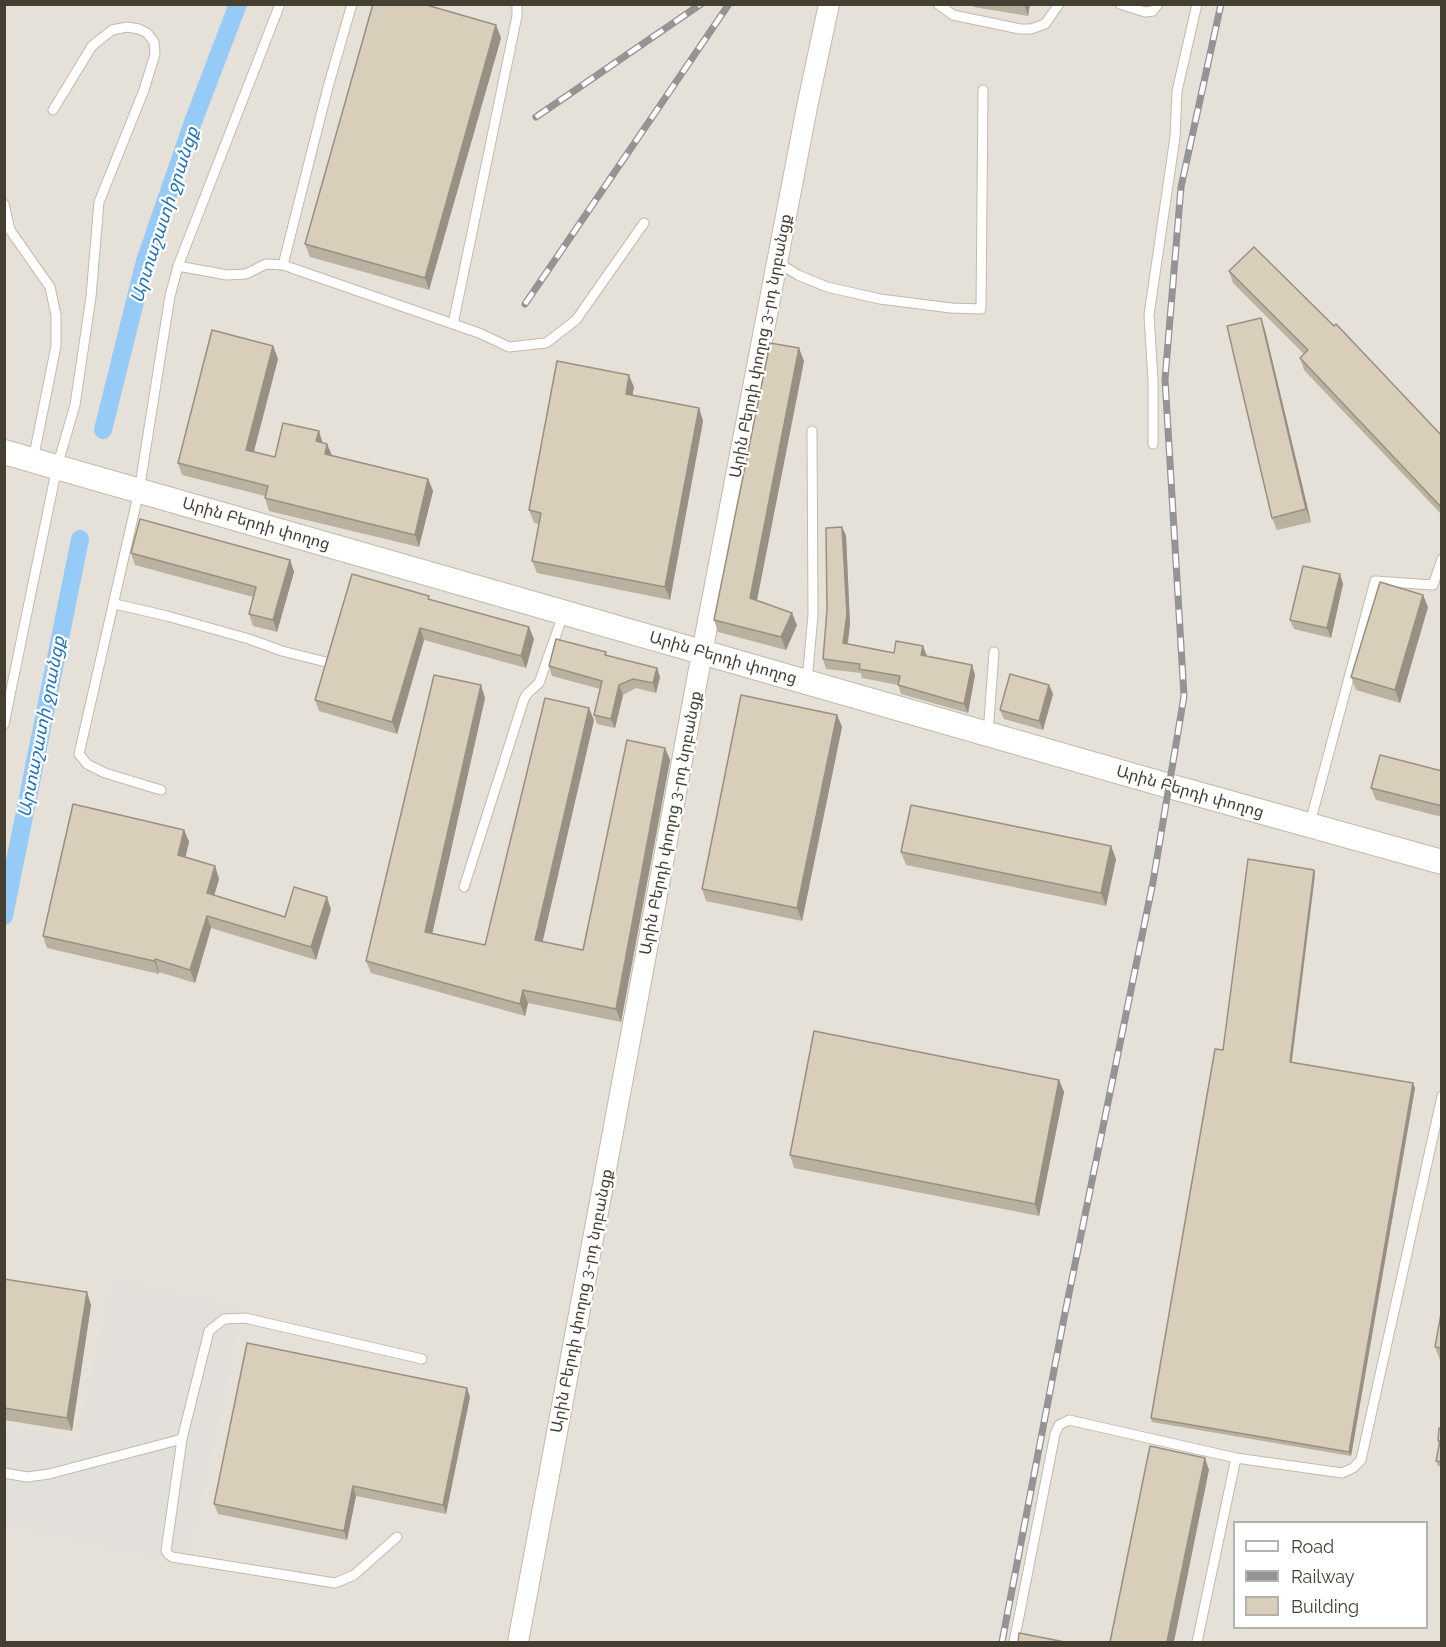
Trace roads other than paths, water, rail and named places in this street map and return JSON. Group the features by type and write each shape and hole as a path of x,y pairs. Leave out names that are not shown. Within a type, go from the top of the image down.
{"street":[{"name":"Արին Բերդի փողոց 3-րդ նրբանցք","path":"518,1642 777,262 829,4"},
{"name":"Արին Բերդի փողոց","path":"4,452 1442,862"}],"lane":[{"path":"161,790 105,773 87,764 79,754 139,491 170,296 178,266 280,4"},
{"path":"283,265 328,87 352,4"},
{"path":"453,324 517,16 517,4"},
{"path":"939,4 953,15 1020,29 1031,29 1045,24 1059,4"},
{"path":"1120,4 1145,12 1153,11 1158,4"},
{"path":"1152,444 1153,380 1149,315 1175,138 1177,91 1197,4"},
{"path":"4,724 57,467 75,405 91,297 99,202 144,90 155,54 154,42 147,33 138,29 127,27 112,30 92,46 53,110"},
{"path":"777,262 798,275 827,287 880,299 951,308 981,309 983,90"},
{"path":"4,204 10,230 50,287 56,315 56,346 33,460"},
{"path":"178,266 227,275 246,274 266,264 283,265 479,333 509,347 546,343 576,320 644,223"},
{"path":"807,682 813,615 812,431"},
{"path":"1310,825 1375,581 1433,585 1442,559"},
{"path":"115,604 326,662"},
{"path":"464,887 524,699 539,683 564,612"},
{"path":"988,734 994,652"},
{"path":"1014,1642 1055,1434 1059,1425 1069,1420 1236,1458 1342,1473 1353,1468 1361,1460 1442,1096"},
{"path":"397,1537 354,1575 335,1583 172,1557 166,1551 182,1439 209,1331 224,1319 245,1318 422,1359"},
{"path":"4,1473 27,1477 49,1474 182,1439"},
{"path":"1197,1642 1236,1458"}],"waterway":[{"name":"Արտաշատի ջրանցք","path":"103,430 145,261 193,122 238,4"},
{"name":"Արտաշատի ջրանցք","path":"4,916 80,539"}],"railway":[{"path":"536,117 701,4"},
{"path":"525,304 729,4"},
{"path":"1002,1642 1064,1318 1153,882 1184,696 1165,379 1181,187 1221,4"}]}
